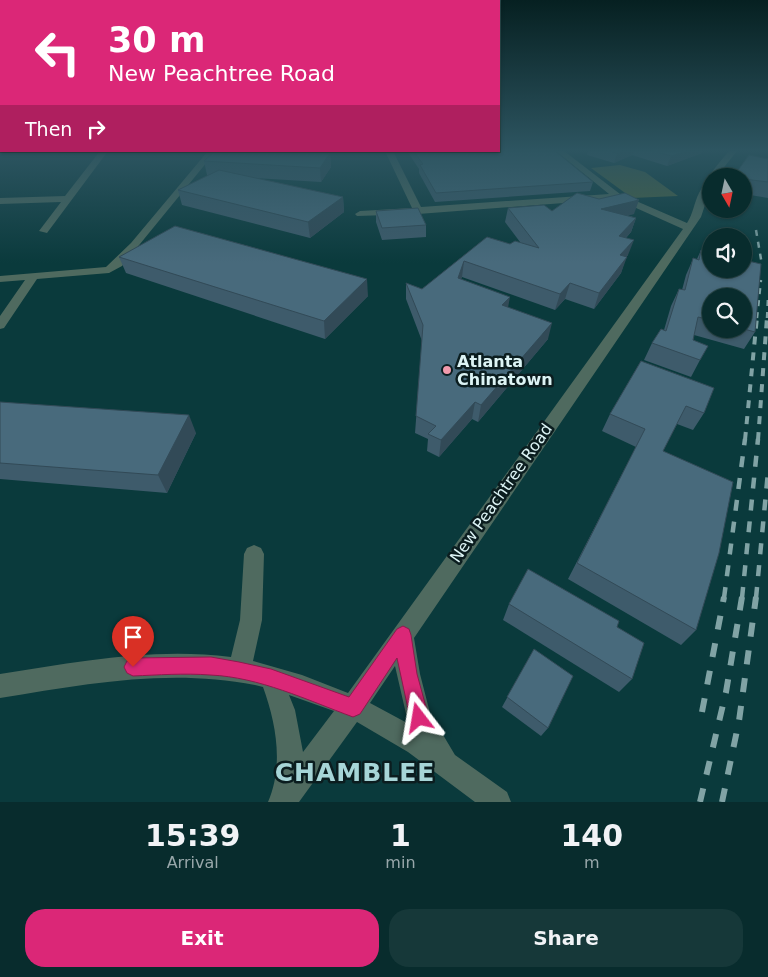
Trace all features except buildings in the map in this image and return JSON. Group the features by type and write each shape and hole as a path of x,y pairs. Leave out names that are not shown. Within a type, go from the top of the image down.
{"street":[{"path":"44,231 76,188"},
{"path":"0,279 109,270 118,264 135,245 181,188"},
{"path":"407,188 418,211"},
{"path":"607,188 617,196 685,221"},
{"path":"360,214 617,196"},
{"name":"New Peachtree Road","path":"283,800 353,708 702,196"},
{"path":"0,201 68,199"},
{"path":"0,325 34,276"},
{"path":"239,670 251,620 254,554"},
{"path":"403,635 408,674 419,718 448,767"},
{"path":"0,686 116,668 166,665 211,666 239,670 271,678 353,708 389,726 497,802"},
{"path":"271,678 283,710 291,756 283,800"}],"green space":[{"path":"619,188 668,188 678,196 632,198"}],"railway":[{"path":"756,230 762,265"},
{"path":"757,318 761,280"},
{"path":"767,318 768,297"},
{"path":"745,440 757,317"},
{"path":"758,440 767,317"},
{"path":"724,598 745,439"},
{"path":"742,598 758,439"},
{"path":"756,598 768,472"},
{"path":"702,712 724,597"},
{"path":"700,802 726,692 742,597"},
{"path":"722,802 739,721 756,597"}],"place":[{"name":"Atlanta Chinatown","path":"447,370"}],"district":[{"name":"CHAMBLEE","path":"355,772"}],"route":[{"path":"133,667 166,665 211,666 239,670 271,678 353,708 403,635 408,674 419,718"}]}
